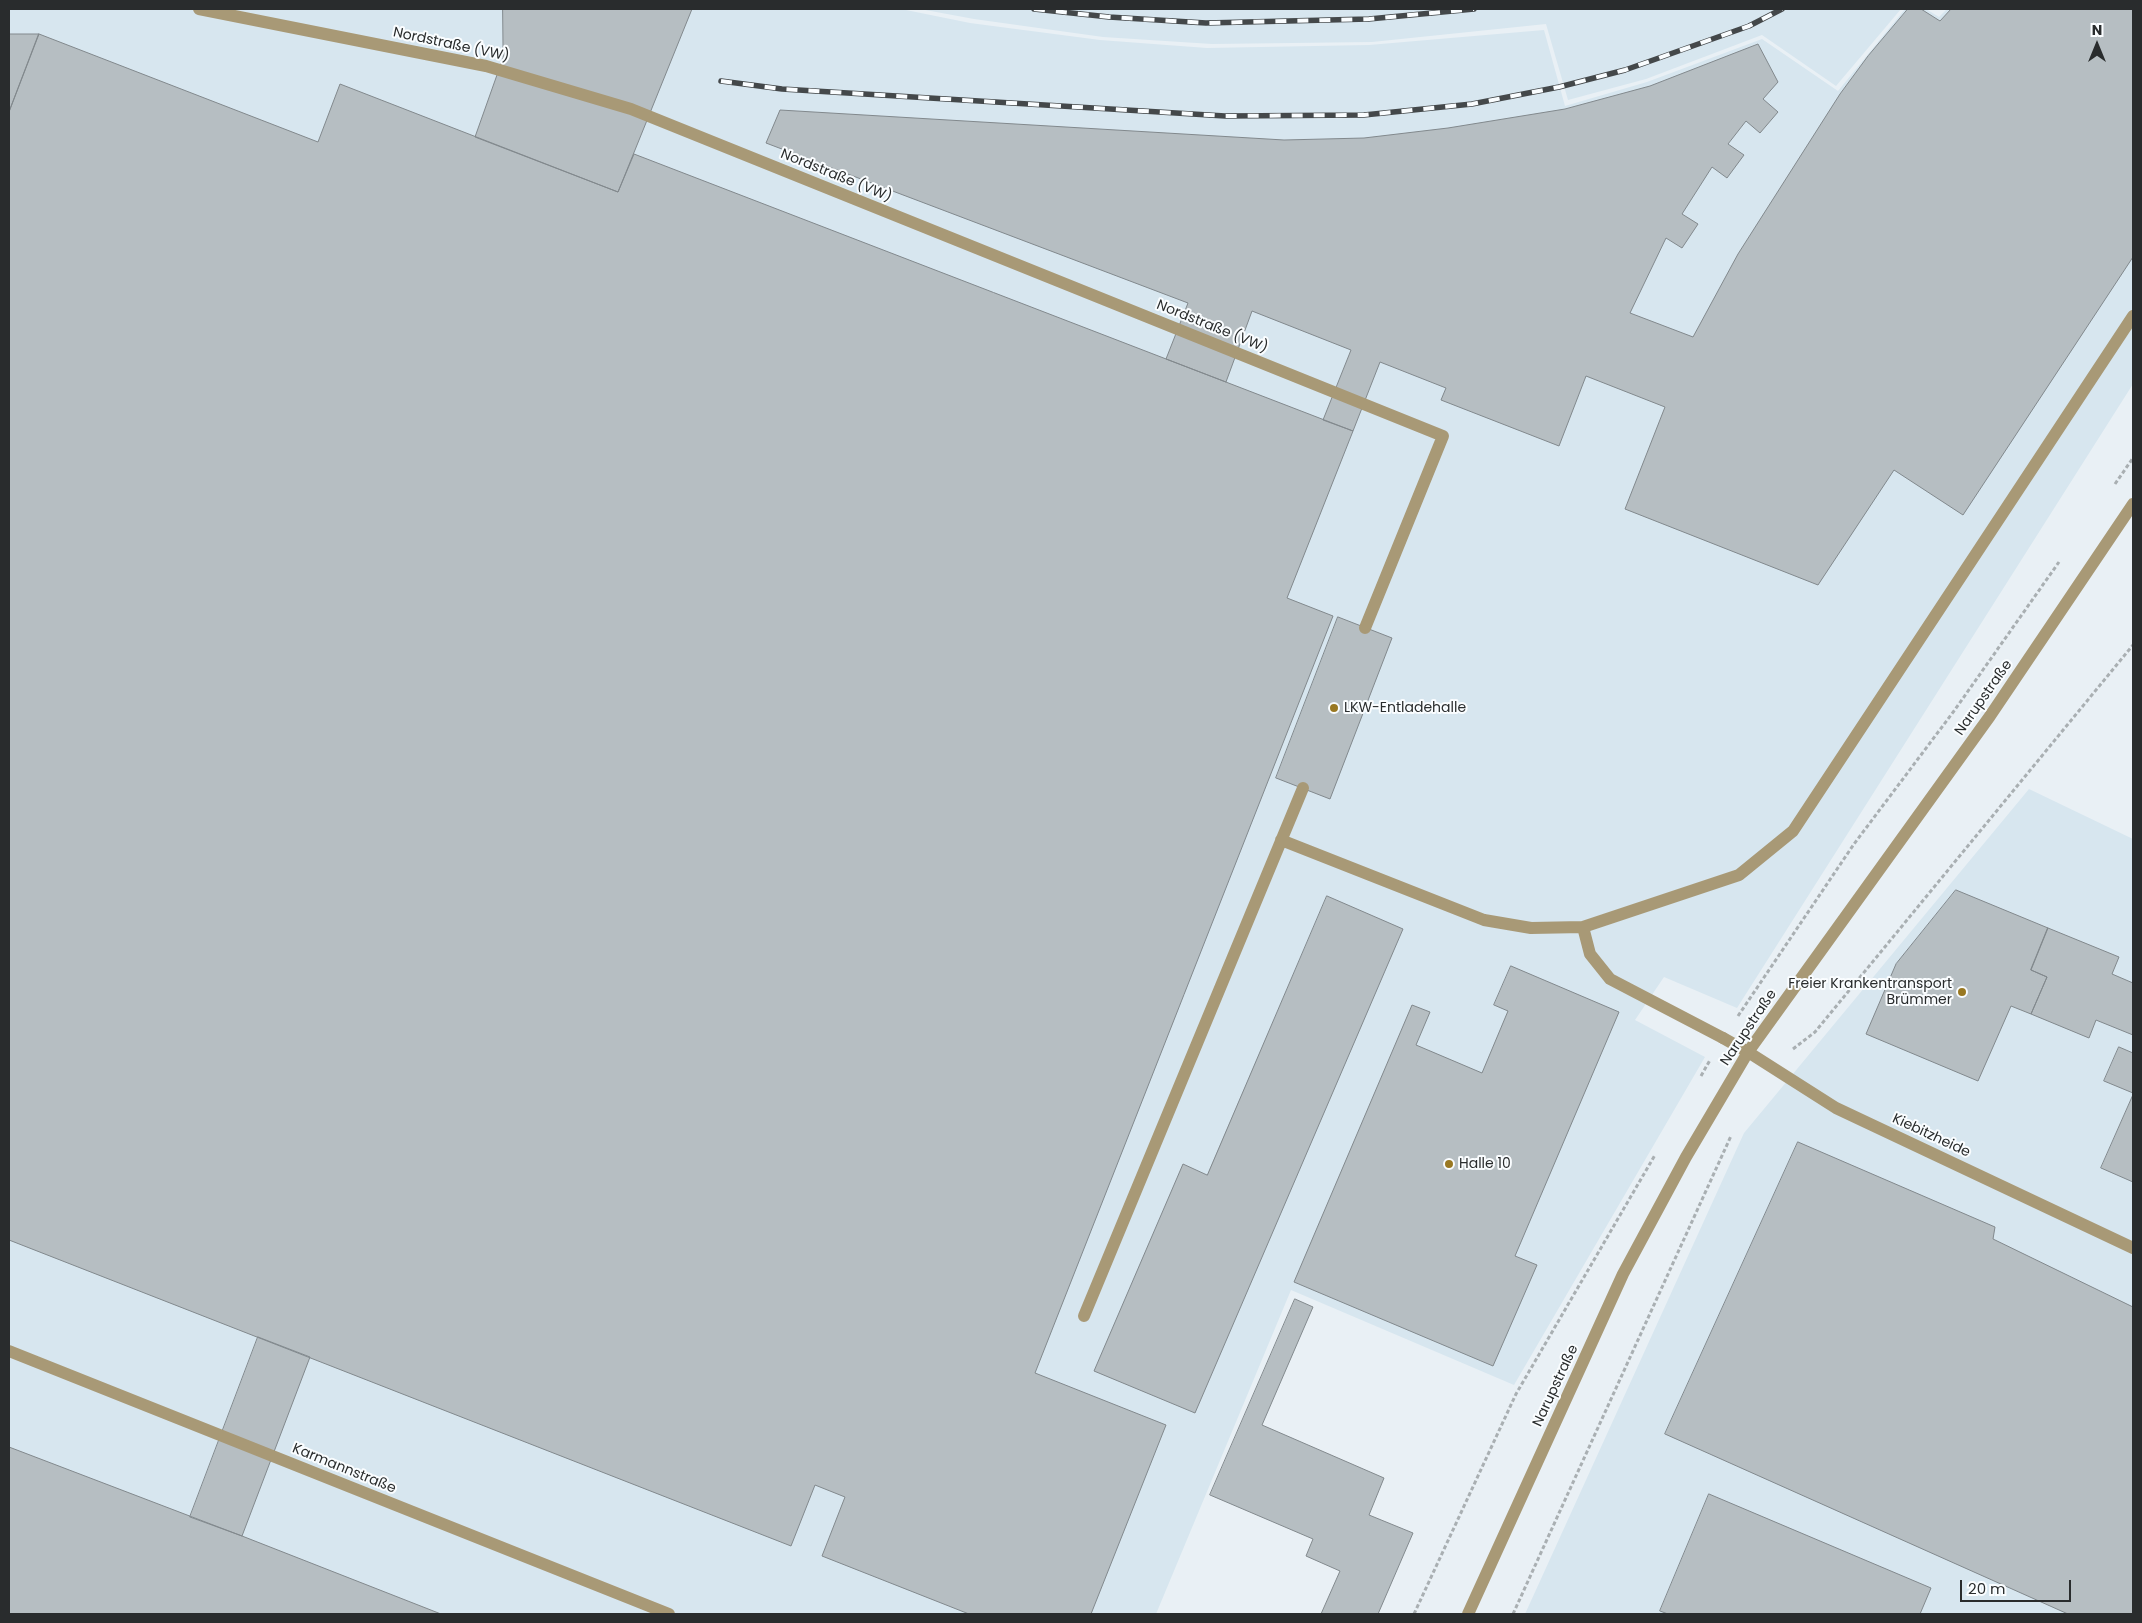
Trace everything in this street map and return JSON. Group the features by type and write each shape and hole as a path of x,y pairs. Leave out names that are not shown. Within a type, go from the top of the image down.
{"street":[{"name":"Nordstraße (VW)","path":"199,9 486,66 631,109 1443,436 1365,628"},
{"path":"1281,840 1484,920 1531,928 1582,927 1739,875 1793,831 2133,316"},
{"name":"Narupstraße","path":"1468,1614 1623,1274 1686,1157 1748,1052 1990,716 2133,504"},
{"path":"1084,1316 1303,788"},
{"name":"Kiebitzheide","path":"1582,927 1590,954 1610,979 1748,1052 1836,1108 2133,1248"},
{"name":"Karmannstraße","path":"9,1351 669,1614"}],"path":[{"path":"2110,490 2133,458"},
{"path":"1698,1080 1723,1038 1854,844 1954,711 2064,556"},
{"path":"1771,1066 1816,1032 2133,645"},
{"path":"1513,1614 1734,1130"},
{"path":"1414,1614 1516,1394 1659,1148"}],"shaded area":[{"path":"9,9 901,9 970,23 1100,40 1207,48 1369,45 1544,30 1565,106 1647,82 1762,39 1838,91 1905,9 1926,9 1939,17 1947,9 2133,9 2133,384 1737,1008 1664,977 1635,1020 1705,1057 1514,1385 1291,1290 1156,1614 9,1614"},
{"path":"920,9 1901,9 1836,86 1762,35 1646,79 1568,100 1546,24 1372,42 1212,44 1103,37 974,19"},
{"path":"2029,789 2133,839 2133,1614 1525,1614 1744,1133"}],"building":[{"path":"503,9 692,9 618,192 475,137 503,58"},
{"path":"1908,9 1921,9 1940,21 1951,9 2133,9 2133,257 1963,515 1894,470 1818,585 1625,509 1665,407 1586,376 1559,446 1441,400 1446,388 1380,362 1353,431 1323,420 1351,350 1252,311 1226,382 1166,359 1188,303 766,143 780,110 1284,140 1364,138 1448,128 1565,109 1650,86 1758,44 1778,82 1763,99 1778,112 1760,133 1746,121 1728,144 1744,155 1727,178 1712,167 1682,214 1698,224 1682,248 1666,238 1630,313 1693,337 1738,254 1840,94 1868,56"},
{"path":"9,34 39,34 9,112"},
{"path":"39,34 318,142 340,84 618,192 634,154 1353,431 1287,598 1333,616 1035,1373 1166,1425 1091,1614 969,1614 822,1556 845,1497 815,1485 791,1546 9,1240 9,112"},
{"name":"LKW-Entladehalle","path":"1338,617 1392,638 1330,799 1276,778"},
{"name":"Freier Krankentransport Brümmer","path":"1956,890 2048,928 2031,970 2047,977 2031,1014 2011,1006 1978,1081 1866,1034 1896,964"},
{"path":"1327,896 1403,929 1195,1413 1094,1371 1183,1164 1207,1175"},
{"path":"2048,928 2119,957 2112,974 2133,983 2133,1035 2096,1020 2089,1038 2031,1014 2047,977 2031,970"},
{"name":"Halle 10","path":"1511,966 1619,1012 1515,1256 1537,1265 1493,1366 1294,1282 1412,1005 1430,1012 1416,1045 1482,1073 1508,1011 1494,1005"},
{"path":"2119,1047 2133,1053 2133,1093 2104,1081"},
{"path":"2133,1095 2133,1182 2101,1168"},
{"path":"1798,1142 1995,1227 1993,1239 2133,1307 2133,1614 2068,1614 1665,1434"},
{"path":"1295,1299 1313,1307 1262,1425 1384,1478 1369,1515 1413,1533 1378,1614 1321,1614 1340,1571 1306,1556 1313,1539 1210,1495"},
{"path":"258,1337 310,1357 242,1536 190,1517"},
{"path":"9,1447 242,1536 441,1614 9,1614"},
{"path":"1709,1494 1931,1588 1920,1614 1668,1614 1660,1611"}],"railway":[{"path":"1034,9 1109,17 1206,23 1369,19 1474,9"},
{"path":"721,81 782,89 1225,116 1364,115 1472,104 1559,87 1625,70 1749,26 1782,9"}],"place":[{"name":"LKW-Entladehalle","path":"1334,708"},
{"name":"Freier Krankentransport Brümmer","path":"1962,992"},
{"name":"Halle 10","path":"1449,1164"}]}
